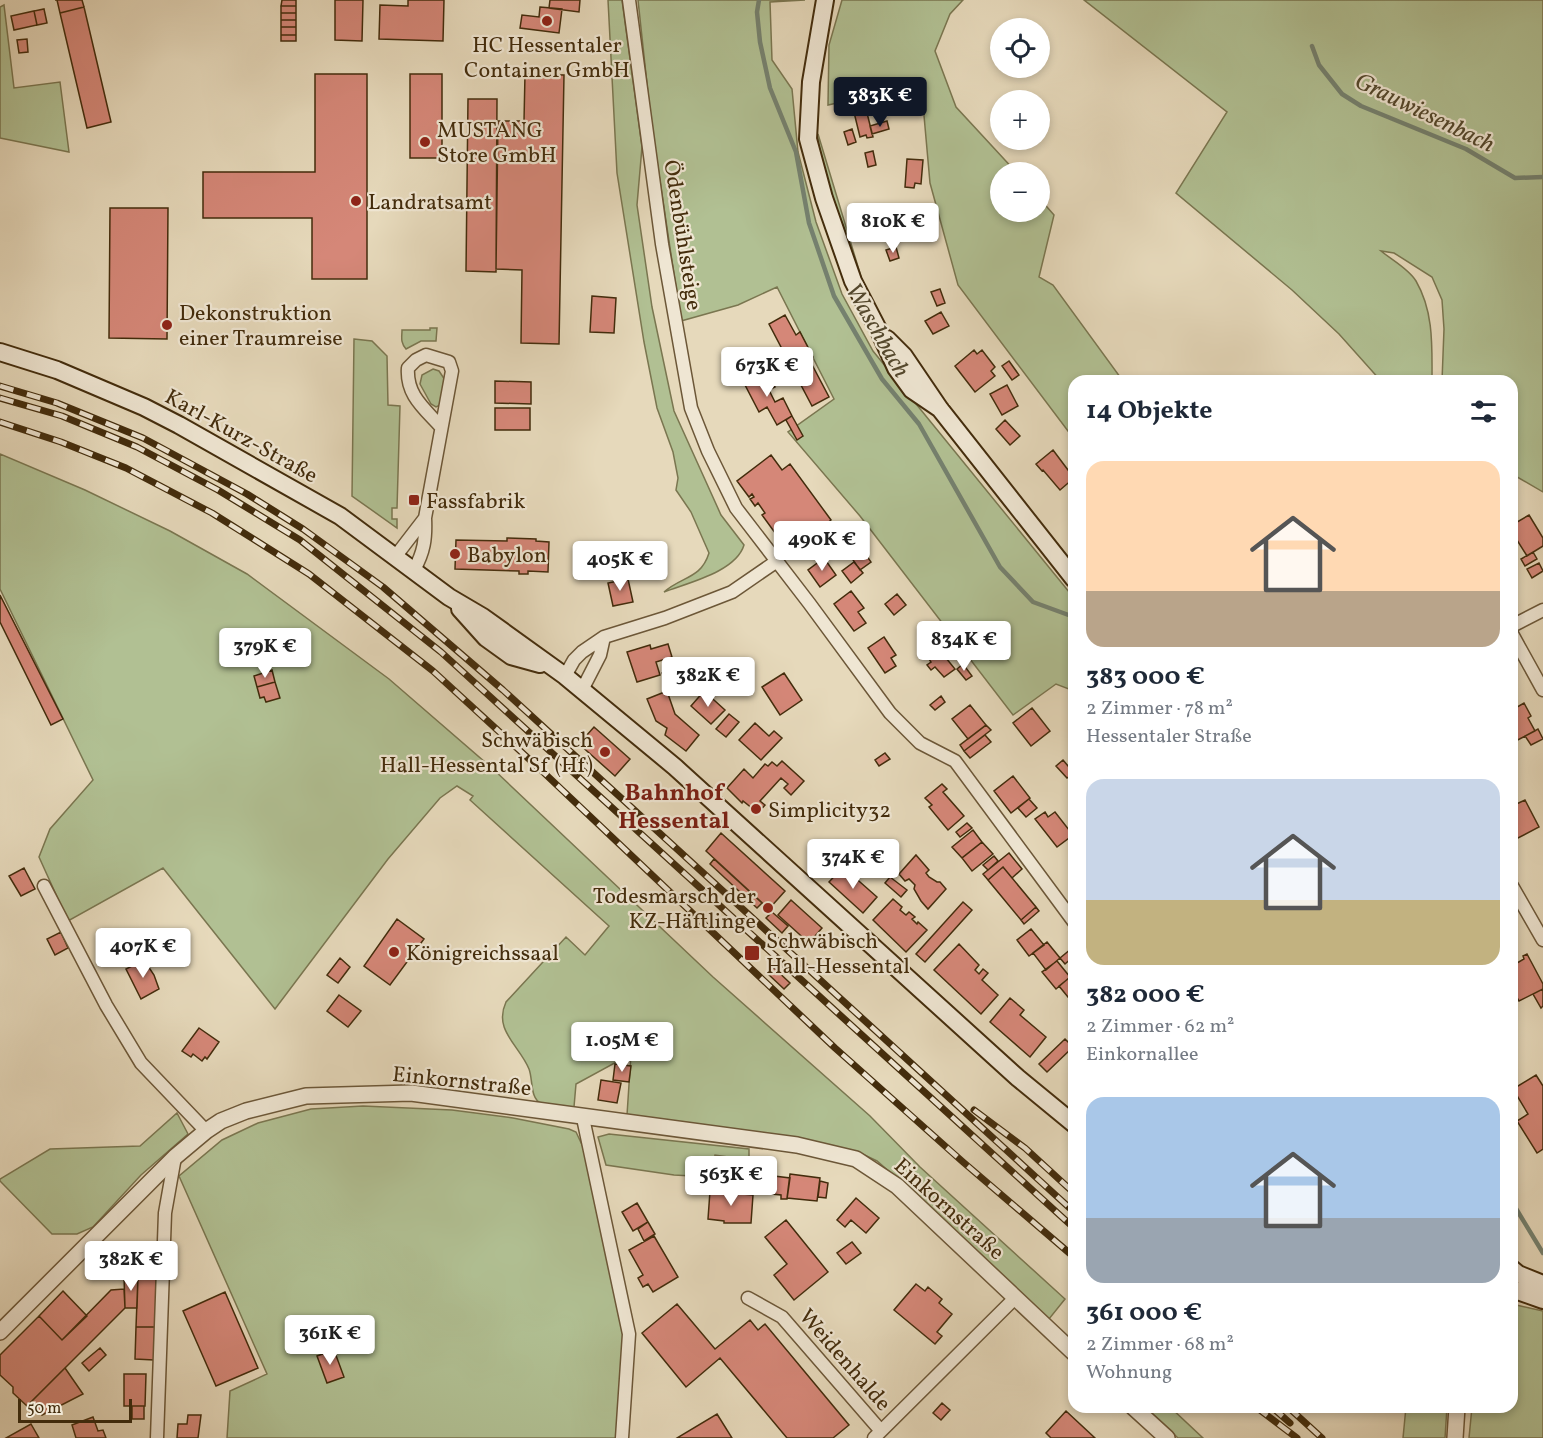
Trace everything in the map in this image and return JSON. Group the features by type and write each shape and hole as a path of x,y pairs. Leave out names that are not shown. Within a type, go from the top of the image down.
{"main road":[{"path":"825,0 811,82 808,140 824,198 853,281 880,333 904,356 940,409 1068,571"},
{"name":"Karl-Kurz-Straße","path":"0,352 57,370 144,407 340,516 448,597 483,618 565,676 732,817 1018,1078 1068,1119"},
{"path":"1518,1274 1543,1284"},
{"path":"1518,1291 1543,1300"}],"street":[{"name":"Ödenbühlsteige","path":"629,0 662,244 692,408 708,451 736,508 890,713 920,743 955,761 1068,914"},
{"path":"414,570 424,551 425,518 452,371 448,362 426,355 416,360 408,368 407,381 415,398 441,427"},
{"path":"395,557 425,518"},
{"path":"565,676 574,660 582,652 604,637 665,618 732,592 777,561"},
{"path":"1518,623 1543,610"},
{"path":"582,690 600,655 604,637"},
{"path":"1518,645 1543,690"},
{"path":"44,886 106,1005 141,1063 206,1131"},
{"path":"1518,896 1543,940"},
{"name":"Einkornstraße","path":"0,1332 175,1157 221,1121 246,1110 306,1096 411,1093 583,1118 797,1145 856,1159 897,1186 1068,1347"},
{"path":"583,1118 628,1334 622,1438"},
{"path":"157,1438 165,1213 175,1157"},
{"name":"Weidenhalde","path":"748,1298 782,1317 877,1435 1015,1298"},
{"path":"1140,1413 1167,1438"},
{"path":"1455,1438 1457,1413"}],"green space":[{"path":"608,0 622,0 642,147 637,205 652,307 674,411 721,515 744,545 739,554 721,569 664,592 696,573 706,561 709,553 691,512 676,490 678,478 673,452 657,408 644,342 617,173"},
{"path":"638,0 805,0 770,2 772,60 792,89 798,152 816,222 842,294 873,351 1068,591 1068,689 1056,684 1013,715 860,516 788,432 834,399 777,287 738,305 681,321 651,121"},
{"path":"842,0 963,0 950,14 935,51 956,107 990,144 990,150 996,150 1007,162 990,162 990,222 1050,222 1050,210 1054,215 1039,277 1053,285 1119,375 1068,375 1068,431 958,285 930,183 922,93 873,95 828,105 829,45"},
{"path":"1084,0 1543,0 1543,492 1518,477 1518,375 1442,375 1444,329 1442,300 1432,277 1394,253 1381,251 1409,273 1422,293 1431,330 1432,375 1376,375 1339,334 1292,290 1176,193 1227,112"},
{"path":"4,5 14,88 60,82 69,152 0,138 0,7"},
{"path":"818,134 862,280 842,235 819,148"},
{"path":"430,328 437,328 436,341 421,341 406,349 402,342 402,330 430,330"},
{"path":"354,339 372,341 387,356 388,405 400,406 397,508 392,508 392,519 397,519 397,528 352,496"},
{"path":"433,369 439,371 445,380 440,405 436,407 431,404 420,384 422,375"},
{"path":"0,454 85,490 170,531 247,574 389,679 493,769 713,977 870,1116 920,1167 1065,1299 1049,1319 877,1161 856,1151 627,1115 631,1054 576,1084 574,1107 549,1105 537,1101 525,1060 505,1029 503,1012 506,1002 566,937 585,955 609,926 470,800 473,796 457,786 440,798 388,859 275,1009 163,868 68,921 39,857 50,829 93,780 0,589"},
{"path":"363,1106 452,1110 513,1118 576,1132 584,1149 618,1304 625,1350 618,1438 227,1438 230,1391 267,1374 179,1176 222,1140 258,1123 311,1109"},
{"path":"177,1113 188,1134 141,1175 93,1227 77,1234 52,1234 0,1181 50,1149 140,1146"},
{"path":"609,1134 749,1149 749,1160 715,1155 710,1177 674,1175 606,1165 598,1137"},
{"path":"1518,1305 1543,1311 1543,1438 1469,1438 1471,1413 1518,1413"},
{"path":"1151,1413 1176,1413 1203,1438 1178,1438"},
{"path":"1405,1413 1447,1413 1445,1438 1403,1438"}],"building":[{"path":"57,0 82,0 84,7 60,13"},
{"path":"282,0 296,0 296,6 281,6"},
{"path":"335,0 363,0 362,41 335,40"},
{"path":"408,0 444,0 443,41 379,39 380,5 408,6"},
{"path":"550,0 580,0 579,12 549,8"},
{"path":"281,6 296,6 296,13 281,13"},
{"path":"84,7 111,122 87,128 60,13"},
{"path":"540,7 562,9 559,33 520,28 522,15 539,17"},
{"path":"44,9 47,23 37,25 34,11"},
{"path":"34,11 37,25 14,30 11,16"},
{"path":"281,13 296,13 296,20 281,20"},
{"path":"281,20 296,20 296,27 281,27"},
{"path":"281,27 296,27 296,35 281,35"},
{"path":"281,35 296,35 296,41 281,41"},
{"path":"27,39 28,52 19,53 17,40"},
{"path":"315,74 367,74 367,279 312,279 312,218 203,218 203,172 315,172"},
{"path":"410,74 442,74 442,158 410,158"},
{"path":"525,74 564,75 559,344 521,343 522,270 496,269 498,121 524,121"},
{"path":"468,99 497,99 496,272 466,271"},
{"path":"864,101 873,137 867,138 866,135 860,137 852,104"},
{"path":"887,121 889,129 872,134 870,126"},
{"path":"852,129 856,142 848,145 844,132"},
{"path":"873,151 876,165 868,167 865,153"},
{"path":"907,159 923,160 921,184 915,183 914,188 905,187"},
{"path":"110,208 168,208 167,339 109,338"},
{"path":"896,247 899,258 890,261 886,250"},
{"path":"940,289 945,303 937,306 931,292"},
{"path":"592,296 616,298 614,333 590,332"},
{"path":"941,312 949,326 933,334 925,321"},
{"path":"785,315 796,335 800,332 813,357 792,368 769,324"},
{"path":"974,350 977,354 982,350 995,367 991,371 995,376 975,392 955,366"},
{"path":"809,359 829,397 812,406 792,368"},
{"path":"1009,361 1019,375 1012,380 1002,366"},
{"path":"760,374 763,380 770,376 775,387 769,390 775,402 783,398 792,416 777,425 767,407 759,412 744,383"},
{"path":"495,381 531,382 531,404 495,403"},
{"path":"1007,385 1018,406 1002,415 990,394"},
{"path":"495,408 530,408 530,430 495,430"},
{"path":"792,416 803,436 797,440 786,420"},
{"path":"1005,420 1020,436 1010,445 996,429"},
{"path":"1053,450 1068,470 1068,483 1060,490 1036,464"},
{"path":"771,455 782,470 790,464 831,520 824,526 826,529 799,549 797,546 789,552 762,515 765,513 758,503 755,506 750,499 754,497 752,494 749,497 737,481"},
{"path":"1529,515 1543,538 1543,546 1527,556 1518,542 1518,521"},
{"path":"507,538 549,542 548,572 528,571 528,574 519,574 519,571 455,569 456,540 507,541"},
{"path":"862,549 871,562 860,570 851,557"},
{"path":"1533,552 1537,559 1525,566 1521,559"},
{"path":"824,558 836,575 820,587 808,570"},
{"path":"854,562 863,573 851,583 842,571"},
{"path":"1539,563 1543,571 1532,578 1527,569"},
{"path":"628,579 633,602 613,606 608,583"},
{"path":"851,591 864,608 858,612 866,623 854,631 834,604"},
{"path":"897,594 906,605 894,615 885,604"},
{"path":"0,595 63,719 51,725 0,622"},
{"path":"930,636 939,647 927,656 918,645"},
{"path":"884,637 896,655 891,658 896,666 885,673 868,648"},
{"path":"668,644 672,657 656,662 660,675 637,682 627,652 650,645 651,649"},
{"path":"946,644 952,653 946,658 955,669 944,677 935,667 931,670 927,665 931,662 927,656 940,645 942,647"},
{"path":"686,663 689,670 665,680 662,673"},
{"path":"963,664 972,676 966,680 957,669"},
{"path":"272,670 275,682 257,687 254,676"},
{"path":"784,673 802,700 780,715 762,687"},
{"path":"275,682 280,698 266,702 264,697 260,698 257,687"},
{"path":"667,691 675,714 699,735 686,751 665,735 667,728 656,721 647,699"},
{"path":"704,691 725,710 711,724 691,706"},
{"path":"941,696 945,702 935,710 930,705"},
{"path":"1524,703 1535,731 1518,740 1518,706"},
{"path":"970,705 986,725 968,739 952,719"},
{"path":"1032,708 1050,731 1031,746 1013,723"},
{"path":"729,714 739,722 726,737 716,729"},
{"path":"755,723 769,736 774,731 782,738 761,760 739,740"},
{"path":"986,725 991,730 964,751 960,745"},
{"name":"Schwäbisch Hall-Hessental Sf (Hf)","path":"594,727 630,759 615,776 579,744"},
{"path":"1538,729 1543,739 1531,745 1525,736"},
{"path":"985,735 991,742 970,758 964,751"},
{"path":"885,753 890,759 879,766 875,760"},
{"path":"1063,760 1068,766 1068,777 1067,778 1056,766"},
{"path":"782,761 804,781 791,795 784,788 788,784 781,778 760,801 765,805 758,813 743,801 742,803 727,788 744,769 753,778 765,764 768,766 772,762 777,766"},
{"path":"1013,776 1030,798 1011,813 994,791"},
{"path":"942,784 947,789 943,792 964,816 948,830 929,807 932,805 925,798"},
{"path":"1029,799 1037,808 1026,817 1018,808"},
{"path":"1525,800 1539,827 1518,838 1518,803"},
{"path":"1045,812 1048,817 1055,812 1068,829 1068,839 1057,847 1035,819"},
{"path":"967,823 972,828 960,837 956,832"},
{"path":"973,830 982,842 962,858 952,847"},
{"path":"721,833 785,891 769,909 706,851"},
{"path":"982,842 993,854 972,871 962,858"},
{"path":"1009,853 1022,869 1012,878 1003,867 988,880 983,874"},
{"path":"916,855 929,870 926,873 929,877 940,882 946,889 928,909 914,889 915,885 909,879 905,881 899,874"},
{"path":"994,856 998,861 988,870 983,865"},
{"path":"714,859 762,903 757,908 710,864"},
{"path":"843,867 877,897 863,913 829,882"},
{"path":"1003,867 1036,907 1021,920 988,880"},
{"path":"24,868 35,889 21,896 9,876"},
{"path":"890,877 907,890 901,897 885,883"},
{"path":"893,899 902,907 900,910 906,915 909,912 915,917 912,919 917,924 918,922 927,930 906,952 873,920"},
{"path":"791,900 822,928 809,943 778,915"},
{"path":"963,902 972,910 925,962 916,954"},
{"path":"1036,907 1039,911 1024,924 1021,920"},
{"path":"772,912 788,926 782,933 766,918"},
{"name":"Königreichssaal","path":"397,919 424,939 390,985 364,966"},
{"path":"1031,929 1044,945 1029,956 1017,940"},
{"path":"61,932 68,948 55,955 47,939"},
{"path":"1047,942 1060,958 1046,970 1033,953"},
{"path":"959,944 979,965 975,970 979,974 983,969 988,973 982,980 998,995 981,1014 934,970"},
{"path":"1068,951 1068,961 1065,964 1060,958"},
{"path":"1527,954 1543,984 1543,989 1519,1001 1518,962 1524,959 1523,956"},
{"path":"340,958 350,967 338,983 327,975"},
{"path":"144,960 154,975 159,989 141,999 126,969"},
{"path":"1057,961 1068,975 1068,979 1056,989 1042,972"},
{"path":"773,967 790,983 784,989 767,973"},
{"path":"1068,979 1068,997 1059,986"},
{"path":"1543,989 1543,1006 1541,1008 1533,994"},
{"path":"339,995 361,1011 348,1027 327,1011"},
{"path":"1010,998 1024,1010 1020,1015 1046,1037 1030,1057 990,1022"},
{"path":"199,1028 219,1042 207,1059 205,1057 202,1061 193,1054 191,1057 182,1051"},
{"path":"1065,1039 1068,1042 1068,1052 1047,1072 1039,1064"},
{"path":"615,1064 631,1066 629,1082 613,1080"},
{"path":"1536,1075 1543,1086 1543,1149 1537,1153 1518,1123 1528,1114 1518,1097 1518,1086"},
{"path":"601,1080 621,1083 617,1103 598,1100"},
{"path":"790,1174 820,1178 817,1201 787,1198"},
{"path":"774,1176 790,1178 787,1199 781,1199 781,1195 772,1194"},
{"path":"820,1181 828,1183 826,1198 818,1197"},
{"path":"710,1191 753,1195 751,1223 724,1223 724,1221 708,1219"},
{"path":"856,1198 879,1218 866,1233 851,1220 845,1227 837,1220"},
{"path":"637,1203 648,1222 633,1231 622,1212"},
{"path":"786,1220 828,1272 794,1300 774,1275 787,1264 765,1237"},
{"path":"648,1222 655,1234 644,1241 638,1229"},
{"path":"654,1236 678,1277 653,1292 648,1284 643,1287 638,1278 643,1275 629,1250"},
{"path":"852,1242 861,1253 846,1264 837,1253"},
{"path":"124,1276 138,1276 137,1308 125,1308"},
{"path":"138,1276 157,1277 155,1327 136,1327"},
{"path":"916,1284 925,1291 928,1287 942,1299 939,1303 952,1314 937,1332 942,1336 935,1344 894,1310"},
{"path":"124,1289 125,1308 27,1406 13,1393 13,1387 0,1375 0,1355 39,1316 62,1340 111,1290"},
{"path":"63,1291 87,1316 62,1340 39,1316"},
{"path":"225,1292 258,1368 216,1386 183,1311"},
{"path":"677,1304 715,1349 750,1320 758,1330 765,1324 849,1425 833,1438 787,1438 720,1358 686,1387 642,1333"},
{"path":"136,1327 155,1327 154,1360 135,1359"},
{"path":"100,1348 106,1355 89,1371 82,1363"},
{"path":"334,1350 344,1377 327,1383 317,1356"},
{"path":"65,1368 83,1394 42,1415 34,1407 27,1406"},
{"path":"124,1374 146,1374 145,1406 124,1406"},
{"path":"942,1403 950,1410 941,1420 933,1413"},
{"path":"132,1406 144,1406 144,1419 132,1419"},
{"path":"1066,1411 1095,1438 1051,1438 1046,1433"},
{"path":"717,1414 732,1438 677,1438"},
{"path":"188,1415 201,1415 198,1438 177,1438 178,1424 187,1424"},
{"path":"93,1417 98,1431 103,1430 106,1438 76,1438 72,1425"},
{"path":"31,1424 39,1438 6,1438"}],"waterway":[{"name":"Waschbach","path":"759,0 757,12 760,42 770,88 796,152 809,223 834,296 882,379 919,424 1000,567 1033,602 1068,615"},
{"name":"Grauwiesenbach","path":"1312,46 1319,65 1342,94 1361,106 1466,149 1515,178 1543,177"},
{"name":"Waschbach","path":"1518,1212 1543,1253"}],"railway":[{"path":"0,386 57,403 143,438 247,494 303,529 383,587 503,690 1068,1207"},
{"path":"0,398 62,416 137,447 218,490 300,540 441,652 1068,1223"},
{"path":"0,422 61,442 126,468 212,513 309,574 433,671 835,1048 1068,1252"},
{"path":"974,1110 1025,1148 1068,1187"},
{"path":"1264,1413 1297,1438"},
{"path":"1279,1413 1290,1423"},
{"path":"1295,1413 1322,1438"}],"place":[{"name":"HC Hessentaler Container GmbH","path":"547,21"},
{"name":"MUSTANG Store GmbH","path":"425,142"},
{"name":"Landratsamt","path":"356,201"},
{"name":"Dekonstruktion einer Traumreise","path":"167,325"},
{"name":"Fassfabrik","path":"414,500"},
{"name":"Babylon","path":"455,554"},
{"name":"Schwäbisch Hall-Hessental Sf (Hf)","path":"605,752"},
{"name":"Simplicity32","path":"756,809"},
{"name":"Todesmarsch der KZ-Häftlinge","path":"768,908"},
{"name":"Königreichssaal","path":"394,952"},
{"name":"Schwäbisch Hall-Hessental","path":"752,953"}],"district":[{"name":"Bahnhof Hessental","path":"674,806"}]}
